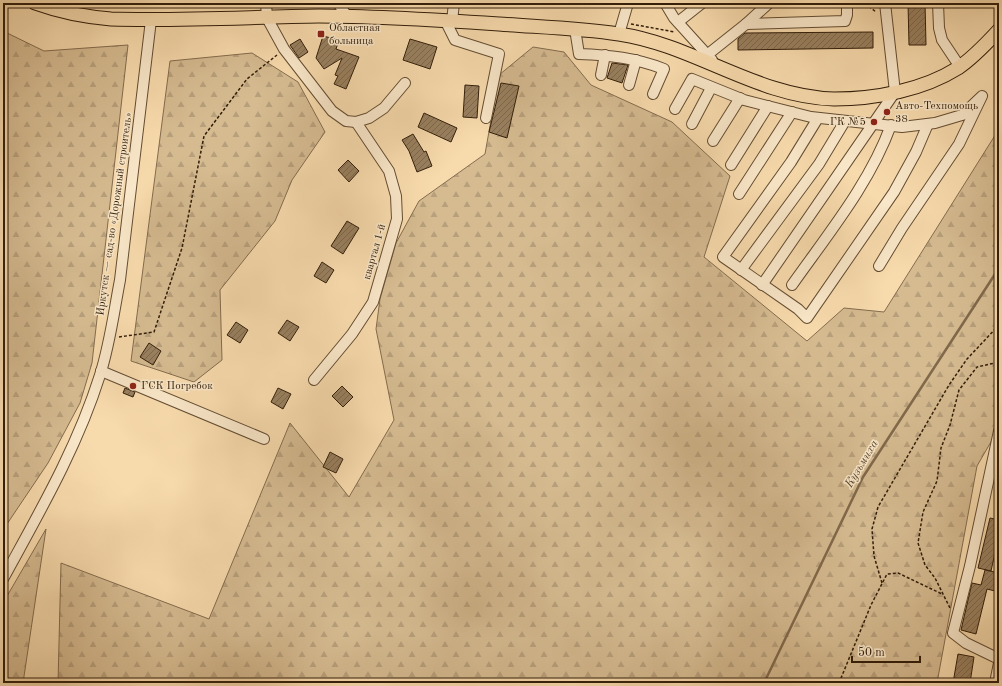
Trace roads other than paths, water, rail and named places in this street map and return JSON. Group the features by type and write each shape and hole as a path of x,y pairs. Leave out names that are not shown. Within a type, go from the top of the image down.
{"main road":[{"path":"35,3 55,10 82,16 151,20 347,16 575,29 620,34 667,46 753,82 808,97 835,99 895,92 931,82 960,67 999,30"}],"street":[{"path":"266,3 267,18 284,49 332,111 346,121 356,122 369,118 384,108 405,83"},
{"path":"338,3 347,16"},
{"path":"454,3 449,21 455,40 499,54 486,118"},
{"path":"620,34 628,3"},
{"path":"665,3 678,22 707,55 722,69"},
{"path":"678,22 702,3"},
{"path":"707,55 746,24 769,3"},
{"path":"746,24 845,21 847,15 847,3"},
{"path":"762,285 895,92 885,3"},
{"path":"938,3 939,28 942,40 960,67"},
{"name":"Иркутск — сад-во «Дорожный строитель»","path":"3,579 62,472 84,422 101,371 120,280 151,20"},
{"path":"575,29 579,54 605,55 636,60 664,69 653,94"},
{"path":"601,75 605,55"},
{"path":"629,85 636,60"},
{"path":"675,109 692,79 711,88 740,98 818,118 874,122 902,127 928,124 962,115 982,96 959,144 902,228 879,266"},
{"path":"692,124 711,88"},
{"path":"713,141 740,98"},
{"path":"731,165 768,106"},
{"path":"739,194 792,112"},
{"path":"818,118 791,162 723,258 798,310 807,318 894,192 916,152 928,124"},
{"path":"741,270 819,164 846,121"},
{"name":"квартал 1-й","path":"314,380 352,334 373,302 397,219 396,196 389,171 356,122"},
{"path":"792,284 865,178 882,148 891,125"},
{"path":"101,371 264,439"},
{"path":"999,431 970,566 953,633 966,643 999,659"},
{"path":"995,683 999,663"}],"waterway":[{"name":"Кузьмиха","path":"764,683 863,477 999,268"}],"place":[{"name":"Областная больница","path":"321,34"},
{"name":"Авто-Техпомощь 38","path":"887,112"},
{"name":"ГК №5","path":"874,122"},
{"name":"ГСК Погребок","path":"133,386"}]}
